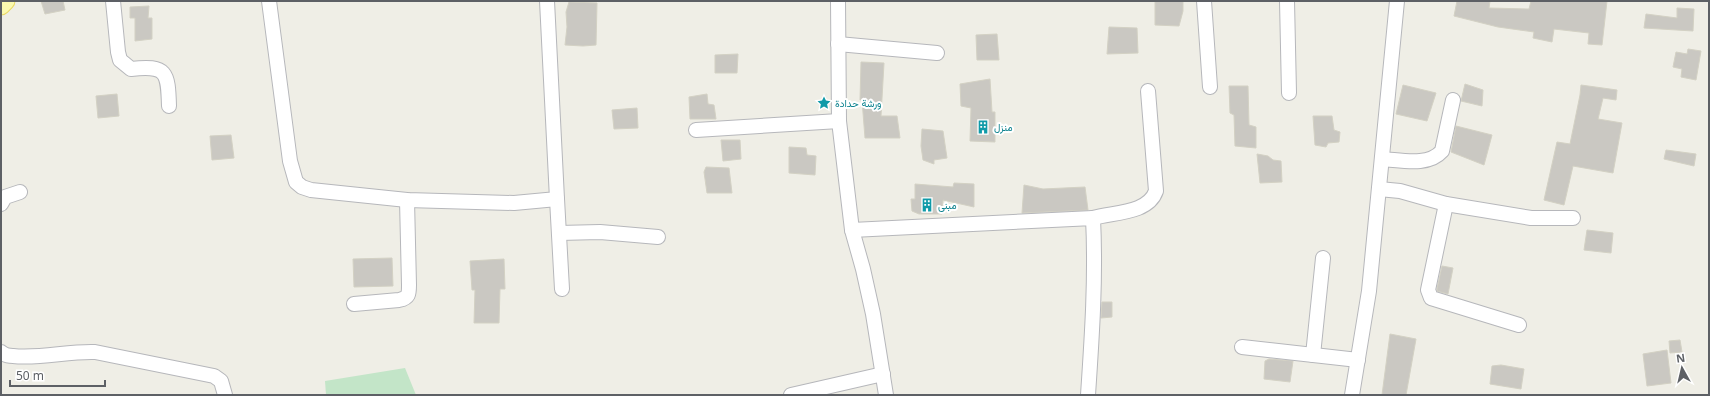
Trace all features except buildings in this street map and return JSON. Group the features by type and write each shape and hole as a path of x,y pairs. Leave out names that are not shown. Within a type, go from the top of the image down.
{"main road":[{"path":"1,6 6,1"}],"street":[{"path":"113,1 120,60 132,69 154,68 162,71 166,76 168,85 169,106"},
{"path":"269,1 290,161 296,182 302,187 311,190 408,200 514,203 557,199"},
{"path":"547,1 562,289"},
{"path":"838,1 839,121 852,230 863,269 871,307 886,395"},
{"path":"1204,1 1210,87"},
{"path":"1287,1 1289,93"},
{"path":"1352,395 1369,291 1397,1"},
{"path":"838,44 937,53"},
{"path":"852,230 1093,218 1144,206 1152,200 1156,191 1148,92"},
{"path":"1382,159 1426,161 1439,154 1442,151 1453,100"},
{"path":"696,130 839,121"},
{"path":"1379,189 1400,191 1446,204 1531,218 1573,218"},
{"path":"1,204 5,197 20,192"},
{"path":"354,304 399,300 404,299 408,295 408,200"},
{"path":"1446,204 1428,290 1431,298 1520,325"},
{"path":"1088,395 1093,307 1093,218"},
{"path":"559,233 600,232 658,237"},
{"path":"1313,355 1323,258"},
{"path":"1242,346 1358,360"},
{"path":"1,352 11,356 21,357 79,351 95,352 214,376 220,381 225,395"},
{"path":"791,395 883,374"}],"green space":[{"path":"405,368 416,395 326,395 325,381"}],"place":[{"name":"ورشة حدادة","path":"824,103"},
{"name":"منزل","path":"983,127"},
{"name":"مبنى","path":"927,205"}]}
